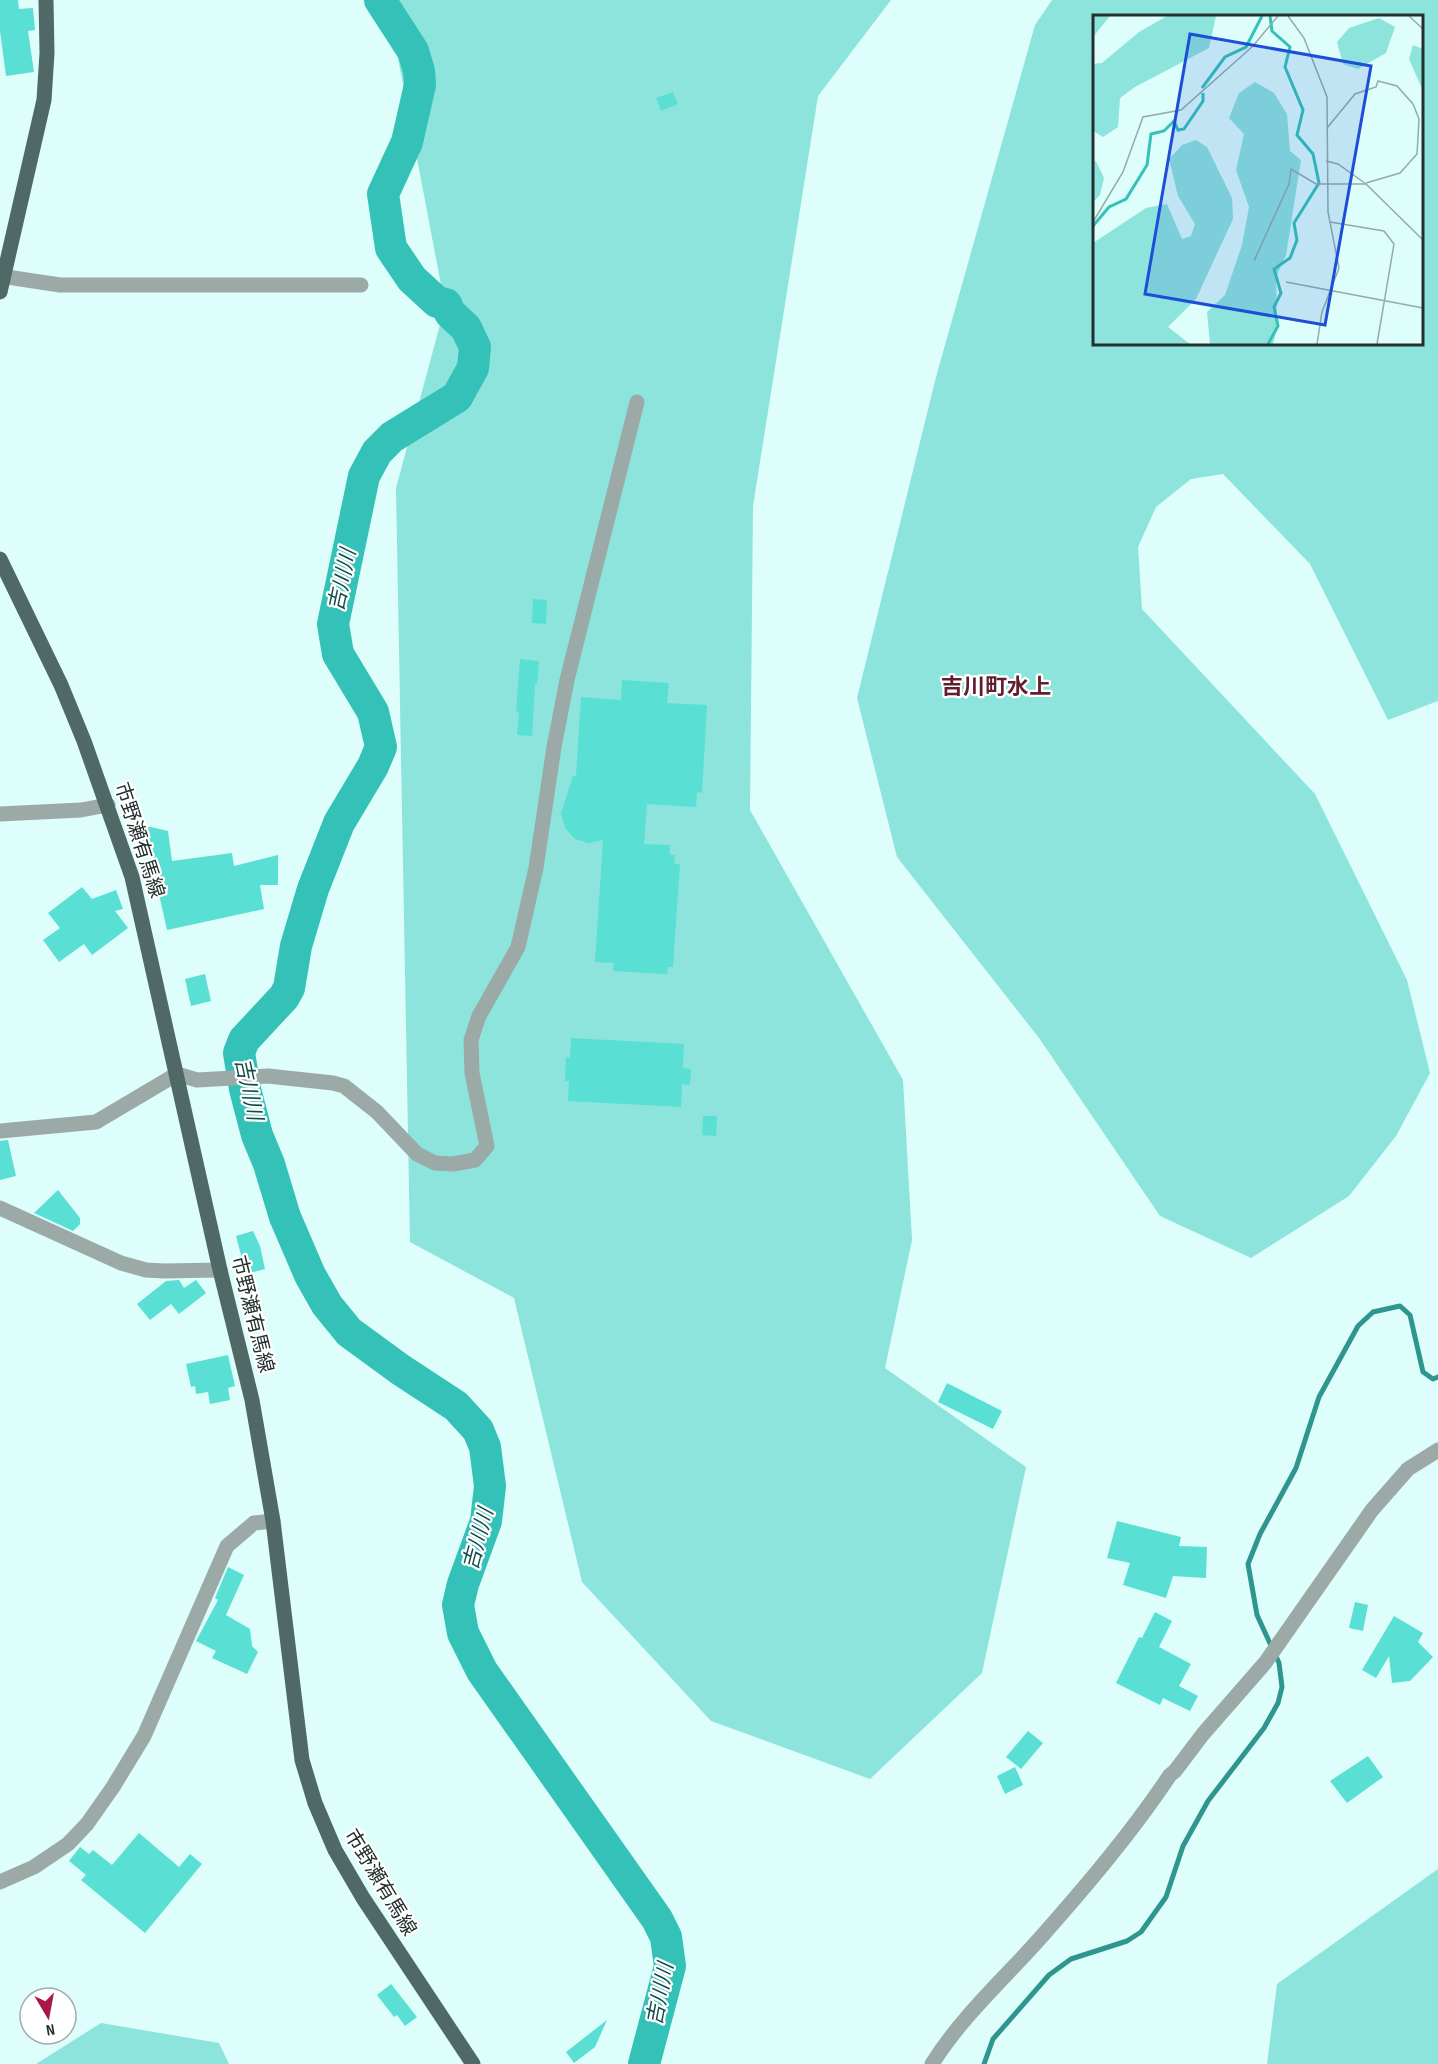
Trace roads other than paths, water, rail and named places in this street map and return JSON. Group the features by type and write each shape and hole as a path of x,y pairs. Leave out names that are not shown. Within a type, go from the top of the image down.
{"main road":[{"path":"0,292 44,100 47,54 46,0"},
{"name":"市野瀬有馬線","path":"0,559 61,685 108,805 132,877 220,1270 252,1401 273,1521 302,1760 315,1803 334,1850 357,1888 473,2064"}],"street":[{"path":"2,276 60,285 361,285"},
{"path":"0,1131 96,1122 177,1074 196,1080 268,1076 344,1086 377,1112 417,1154 435,1163 453,1164 475,1160 488,1146 472,1073 471,1040 480,1016 518,946 536,868 554,747 567,680 637,402"},
{"path":"0,814 81,810 108,805"},
{"path":"0,1208 121,1263 146,1270 220,1270"},
{"path":"932,2064 984,1996 1041,1937 1136,1823 1203,1734 1265,1663 1372,1510 1408,1469 1438,1450"},
{"path":"0,1882 34,1867 68,1844 87,1824 144,1736 227,1546 254,1523 273,1521"}],"waterway":[{"name":"吉川川","path":"380,0 413,51 419,71 420,85 407,142 383,194 391,248 412,279 437,302 446,304 450,313 466,328 475,347 473,368 457,397 392,437 377,452 364,476 333,624 338,654 373,712 381,747 373,766 339,823 313,889 296,946 289,988 284,997 244,1040 239,1053 245,1089 257,1135 269,1164 285,1217 310,1275 327,1305 349,1332 456,1406 478,1430 485,1447 490,1486 486,1521 463,1584 458,1605 463,1633 482,1671 657,1919 666,1937 670,1966 644,2064"},
{"path":"984,2064 993,2039 1049,1975 1071,1959 1127,1941 1141,1932 1166,1897 1183,1846 1208,1801 1264,1728 1278,1703 1282,1687 1279,1663 1257,1615 1248,1564 1260,1534 1296,1468 1319,1397 1358,1326 1373,1312 1400,1306 1410,1315 1423,1372 1433,1379 1438,1377"}],"district":[{"name":"吉川町水上","path":"996,686"}]}
